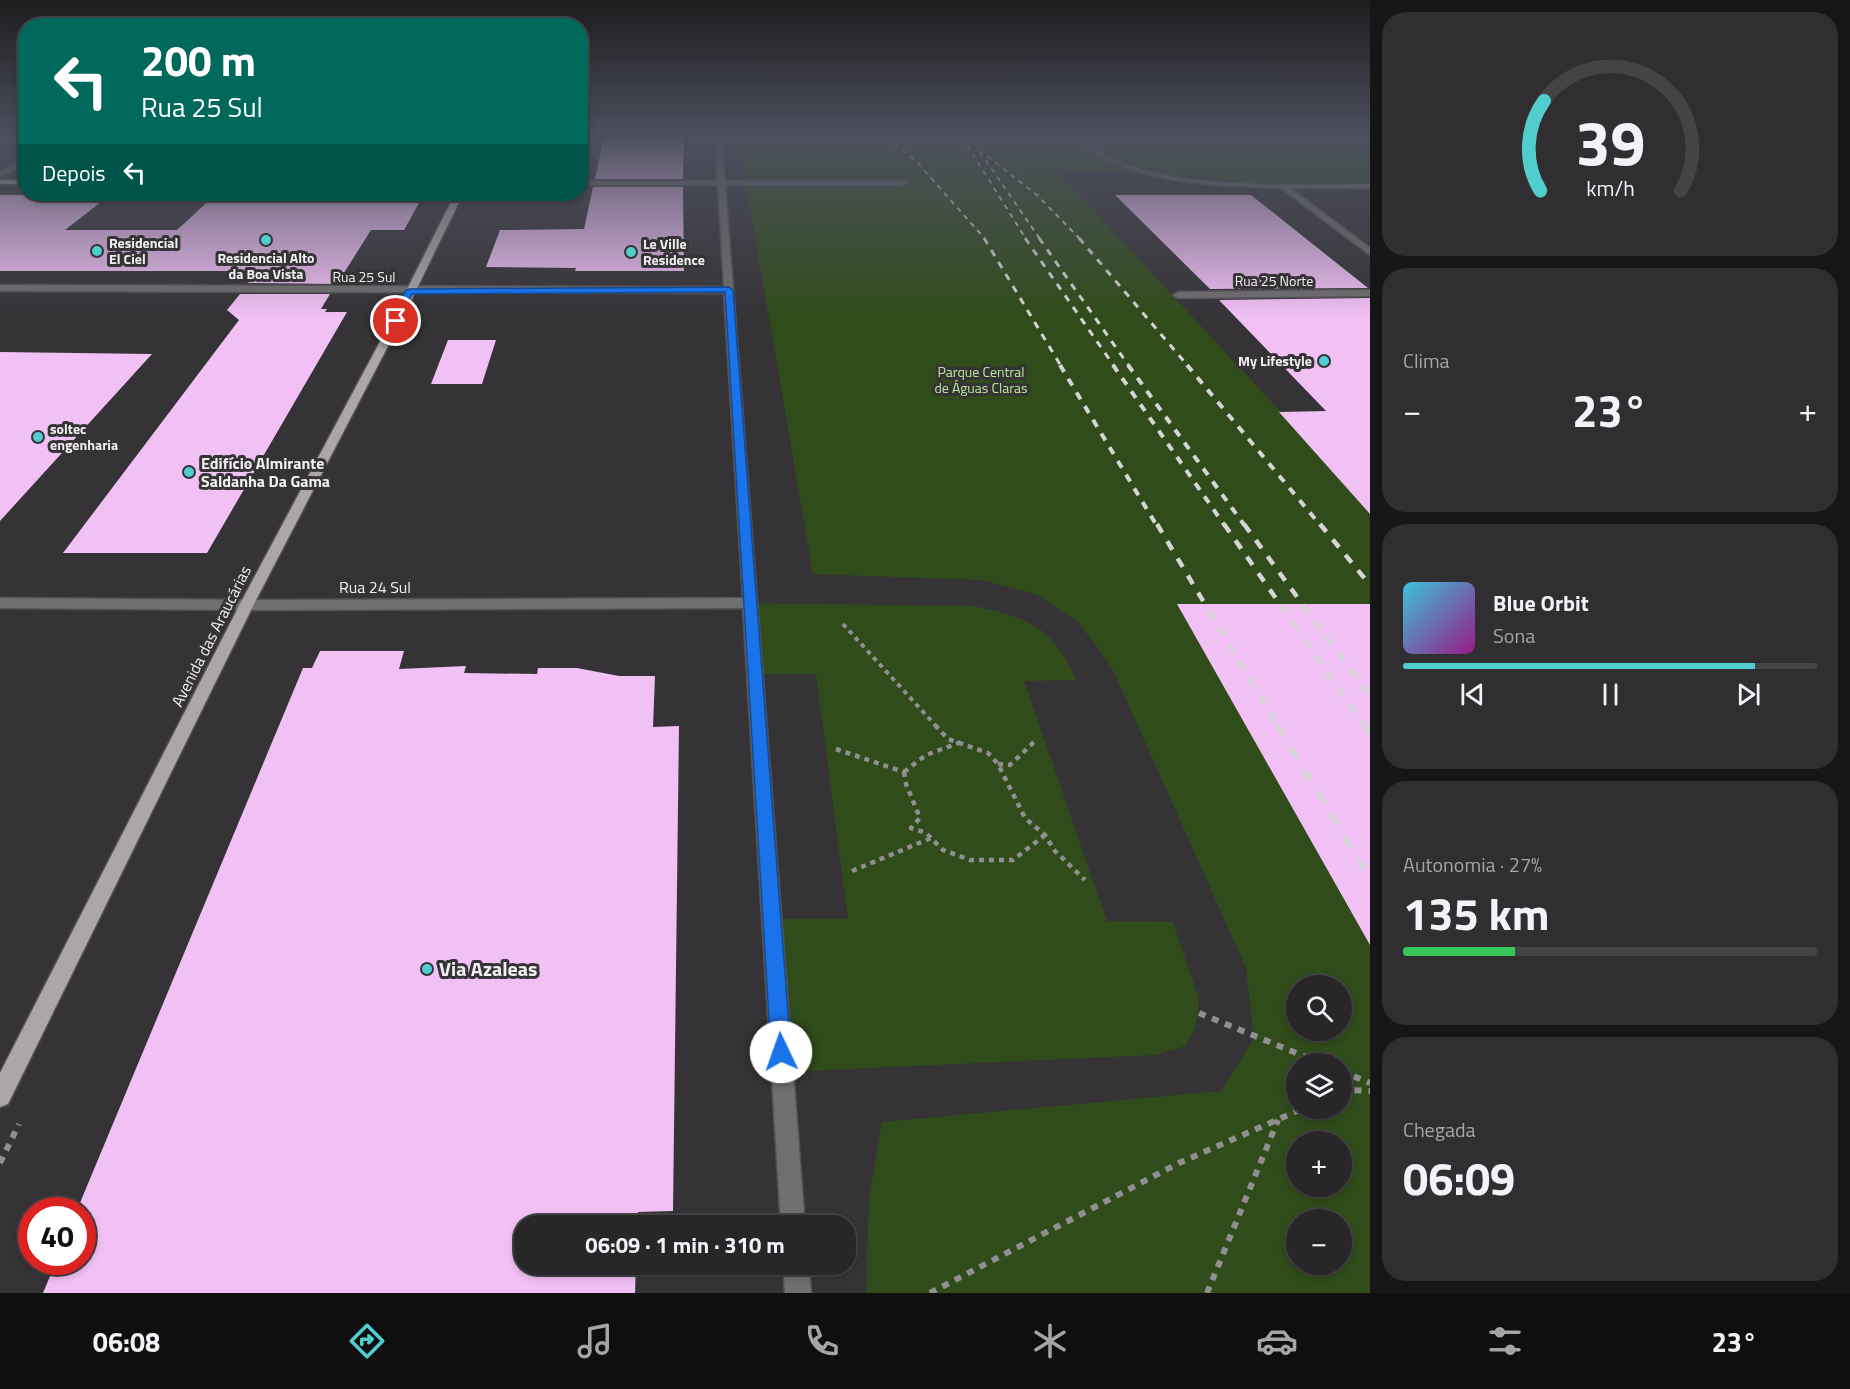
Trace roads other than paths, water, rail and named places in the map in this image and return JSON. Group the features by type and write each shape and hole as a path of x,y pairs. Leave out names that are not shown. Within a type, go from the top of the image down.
{"main road":[{"name":"Avenida das Araucárias","path":"0,1096 247,604 455,201"}],"street":[{"path":"723,197 792,1215"},
{"path":"1298,197 1370,252"},
{"name":"Rua 25 Sul","path":"0,288 409,291 729,290"},
{"name":"Rua 25 Norte","path":"1178,295 1370,294"},
{"name":"Rua 24 Sul","path":"0,603 751,603"},
{"path":"797,1275 798,1293"}],"railway":[{"path":"948,197 985,239"},
{"path":"1000,197 1026,239"},
{"path":"1011,197 1040,239"},
{"path":"1039,197 1080,239"},
{"path":"984,238 1061,366"},
{"path":"1025,238 1114,366"},
{"path":"1039,238 1129,366"},
{"path":"1079,238 1188,366"},
{"path":"1060,365 1157,526"},
{"path":"1113,365 1225,526"},
{"path":"1128,365 1245,526"},
{"path":"1187,365 1321,526"},
{"path":"1157,524 1278,726"},
{"path":"1224,524 1365,726"},
{"path":"1244,524 1370,697"},
{"path":"1320,524 1370,585"},
{"path":"1277,725 1370,879"},
{"path":"1364,725 1370,734"}],"place":[{"name":"Residencial Alto da Boa Vista","path":"266,240"},
{"name":"Residencial El Ciel","path":"97,251"},
{"name":"Le Ville Residence","path":"631,252"},
{"name":"My Lifestyle","path":"1324,361"},
{"name":"soltec engenharia","path":"38,437"},
{"name":"Edifício Almirante Saldanha Da Gama","path":"189,472"},
{"name":"Via Azaleas","path":"427,969"}],"park label":[{"name":"Parque Central de Águas Claras","path":"981,380"}]}
